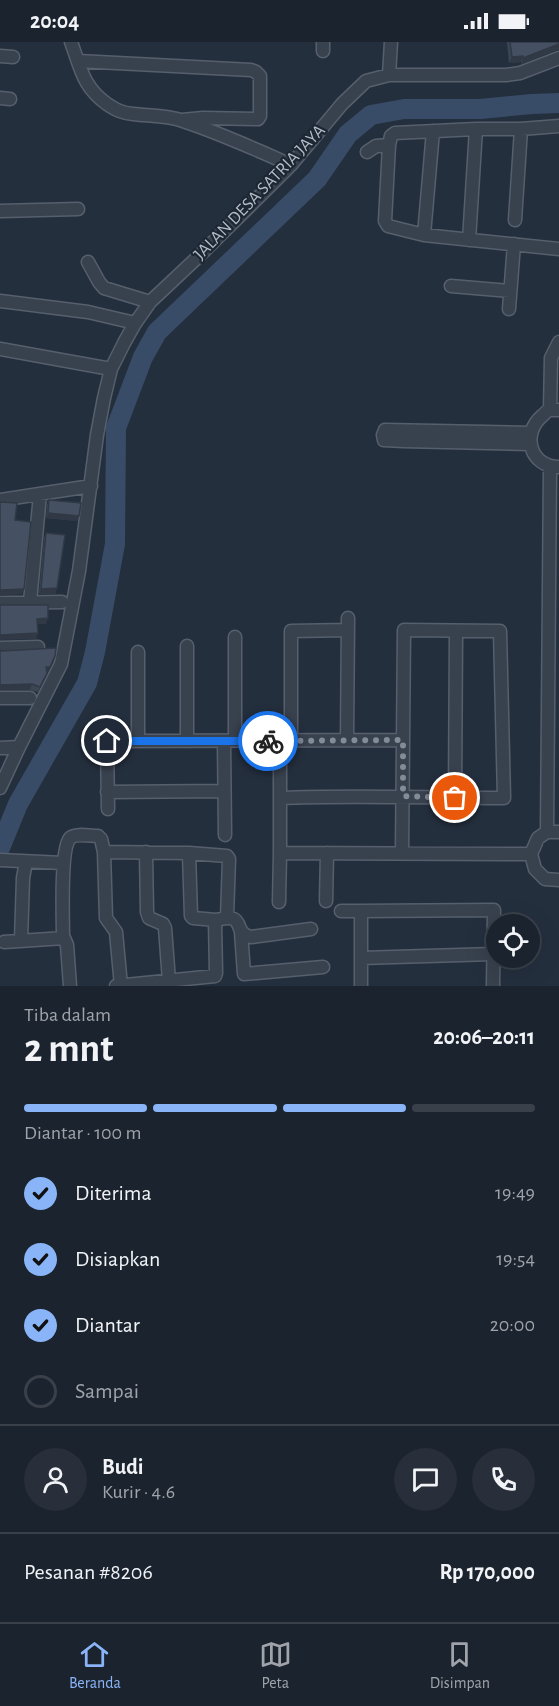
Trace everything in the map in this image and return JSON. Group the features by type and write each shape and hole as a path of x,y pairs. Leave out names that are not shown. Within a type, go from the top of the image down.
{"street":[{"path":"71,42 89,88 116,110 126,114 163,116 182,120 291,165"},
{"path":"388,75 391,42"},
{"name":"JALAN DESA SATRIA JAYA","path":"0,788 61,664 78,580 97,435 111,369 135,322 150,302 291,165 355,90 371,78 388,75 506,75 520,73 559,58"},
{"path":"78,61 251,70 260,76 260,116 258,119 182,120"},
{"path":"559,126 395,133 391,136 389,145 386,224 424,235 559,249 559,241"},
{"path":"469,240 476,129"},
{"path":"515,220 521,129"},
{"path":"424,235 433,131"},
{"path":"368,152 376,146 389,145"},
{"path":"0,211 78,208"},
{"path":"509,309 514,244"},
{"path":"88,262 105,288 150,302"},
{"path":"451,286 510,291"},
{"path":"0,301 88,312 135,322"},
{"path":"559,329 559,342 551,358 554,410 537,421 531,438 535,456 542,463 554,467 553,832 538,838 531,854 535,869 545,879 559,880"},
{"path":"0,349 111,369"},
{"path":"384,430 531,438 404,441 384,440 383,435 384,430"},
{"path":"0,500 91,486"},
{"path":"30,602 40,494"},
{"path":"0,603 62,602"},
{"path":"279,902 280,798 286,741 291,631 348,624 347,740"},
{"path":"280,798 403,796 504,798 500,631 404,630 403,796 402,854"},
{"path":"455,798 456,631"},
{"path":"225,835 225,791 236,637"},
{"path":"187,646 187,741"},
{"path":"0,648 38,647"},
{"path":"138,652 138,741"},
{"path":"0,698 30,698"},
{"path":"108,809 107,741 403,740"},
{"path":"0,748 19,747"},
{"path":"107,792 225,791"},
{"path":"70,986 67,945 63,937 63,863 69,840 74,836 98,836 104,852 106,918 116,932 121,986"},
{"path":"104,852 225,854 228,857 222,919"},
{"path":"146,852 147,914 149,918 163,924 165,928 169,981"},
{"path":"189,853 191,916 193,918 235,918 238,921 242,932 244,974 323,968"},
{"path":"280,853 531,854"},
{"path":"326,901 327,853"},
{"path":"4,861 63,863"},
{"path":"21,940 23,878 26,862"},
{"path":"341,911 494,910 494,914"},
{"path":"361,911 361,986"},
{"path":"116,986 216,975 215,921 222,919"},
{"path":"242,932 251,937 311,929"},
{"path":"4,942 63,937"},
{"path":"361,958 486,954"},
{"path":"493,968 493,986"}],"building":[{"path":"510,42 559,42 559,44 523,58 523,56 512,57"},
{"path":"49,500 81,503 79,516 48,513"},
{"path":"0,502 17,503 15,520 31,522 24,589 0,590"},
{"path":"46,533 65,535 57,588 41,589"},
{"path":"0,605 48,605 48,618 37,619 38,633 0,635"},
{"path":"56,648 55,656 50,667 46,667 47,673 40,687 32,684 0,685 0,650"}],"waterway":[{"path":"0,848 18,804 87,683 115,544 116,428 143,357 157,332 317,179 348,134 371,115 404,109 480,109 559,103"}],"way so far":[{"path":"268,741 403,740 403,796 455,798"}],"route":[{"path":"107,741 268,741"}]}
